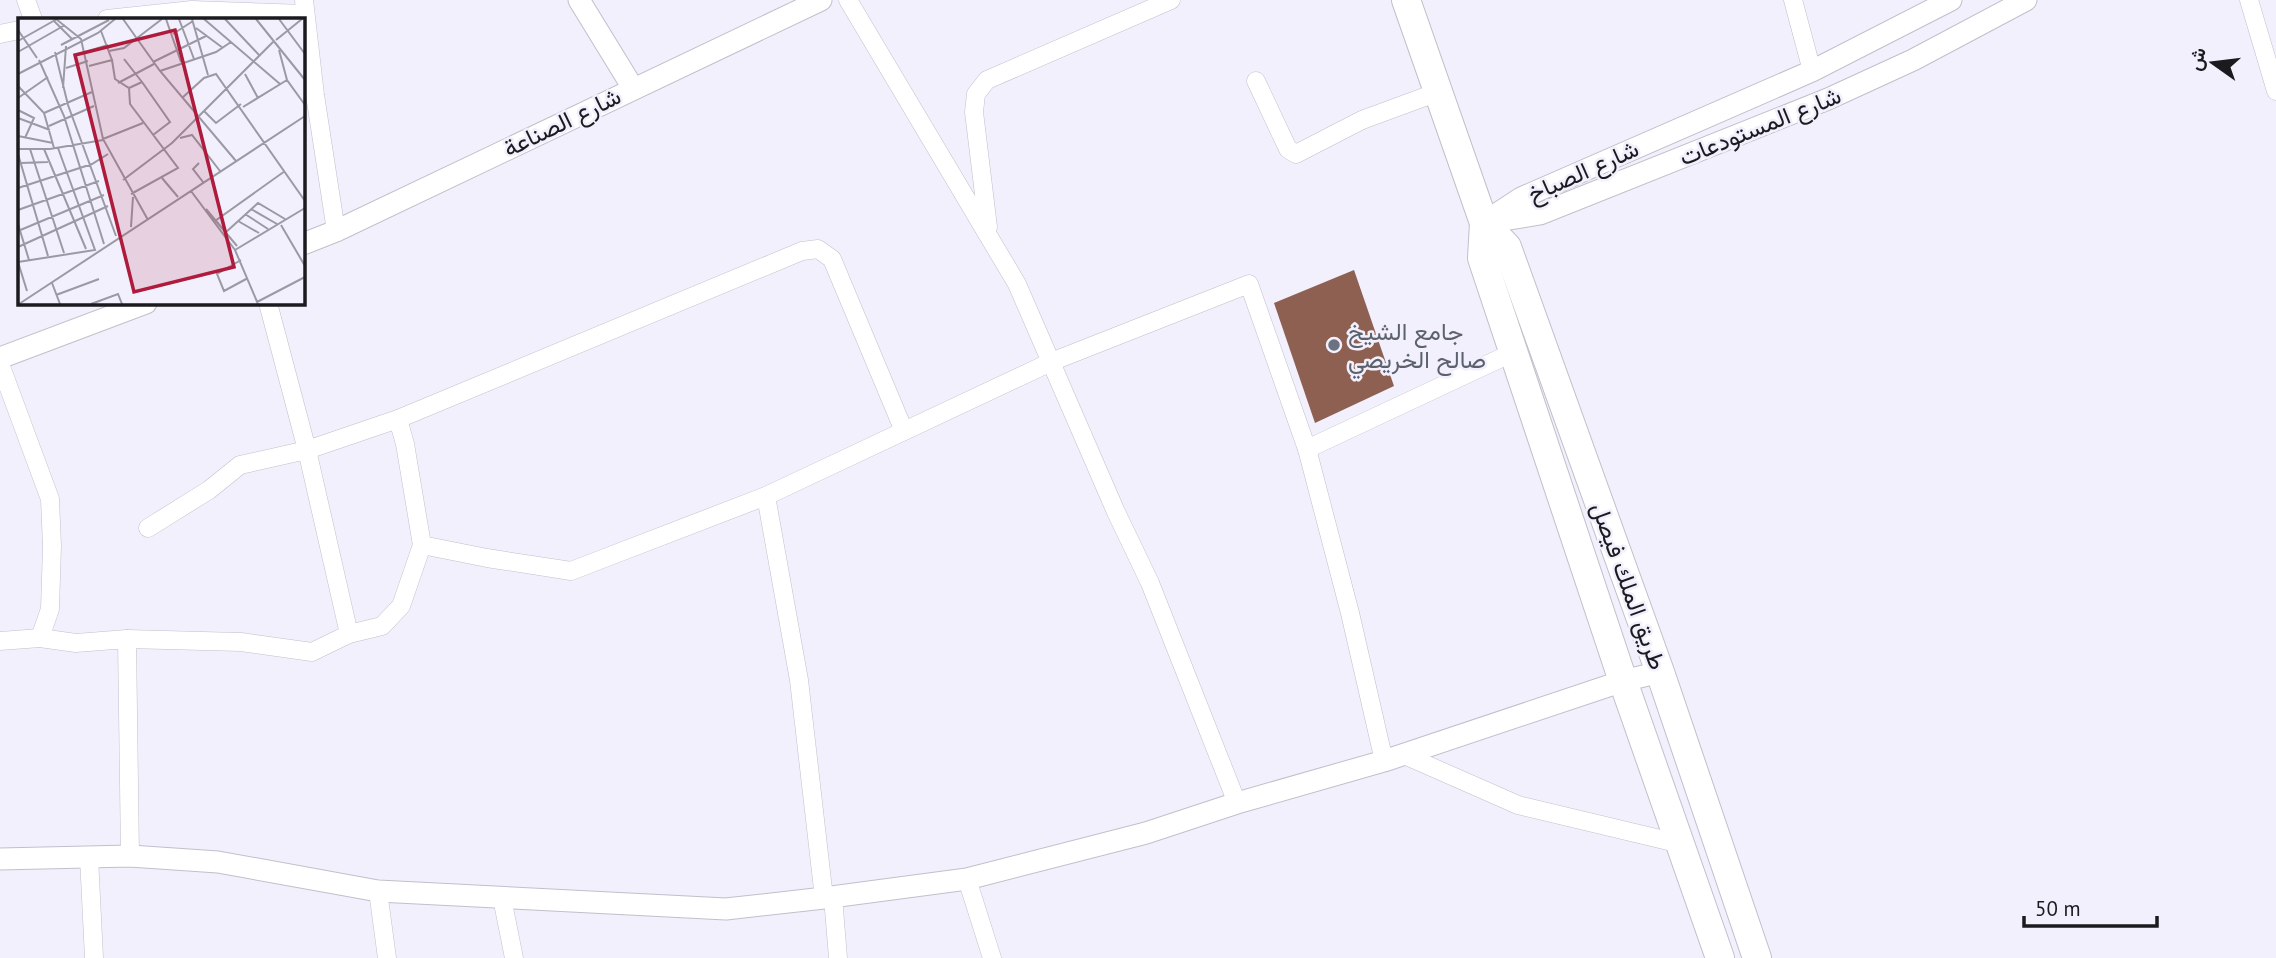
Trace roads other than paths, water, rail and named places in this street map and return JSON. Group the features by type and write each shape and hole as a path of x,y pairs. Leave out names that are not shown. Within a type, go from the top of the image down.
{"main road":[{"name":"طريق الملك فيصل","path":"1406,0 1484,222 1482,258 1623,681 1720,958"},
{"name":"طريق الملك فيصل","path":"1484,222 1507,247 1660,672 1757,958"}],"street":[{"path":"26,0 33,18"},
{"path":"579,0 634,88"},
{"name":"شارع الصناعة","path":"304,243 336,231 821,0"},
{"path":"848,0 1017,284 1116,512 1150,583 1237,803"},
{"path":"989,234 974,112 976,94 987,80 1171,0"},
{"path":"1793,0 1812,71"},
{"name":"شارع المستودعات","path":"1484,222 1540,214 1828,99 1913,60 2026,0"},
{"path":"2249,0 2276,91"},
{"name":"شارع الصباخ","path":"1484,222 1521,198 1812,71 1946,1"},
{"path":"116,18 191,10 305,7 309,97 336,231"},
{"path":"0,34 18,30"},
{"path":"1256,81 1288,149 1296,154 1362,120 1438,92"},
{"path":"148,528 209,491 240,464 307,450 398,419 802,250 818,249 832,259 904,431"},
{"path":"422,545 571,571 766,496 1051,362 1249,284 1307,449 1350,613 1393,758"},
{"path":"0,358 143,304"},
{"path":"268,304 307,450 349,634"},
{"path":"1307,449 1514,352"},
{"path":"0,364 50,499 50,609 40,638"},
{"path":"0,641 40,638 76,643 127,639 242,642 312,652 349,634 382,626 401,606 422,545 405,444 398,419"},
{"path":"766,496 799,680 838,958"},
{"path":"127,639 130,856"},
{"path":"0,859 130,856 218,862 378,891 726,909 829,898 967,879 1146,833 1237,803 1393,758 1623,681 1660,672"},
{"path":"1393,758 1518,804 1681,844"},
{"path":"89,857 94,958"},
{"path":"967,879 992,958"},
{"path":"378,891 387,958"},
{"path":"502,898 513,958"}],"place":[{"name":"جامع الشيخ صالح الخريصي","path":"1334,345"}]}
